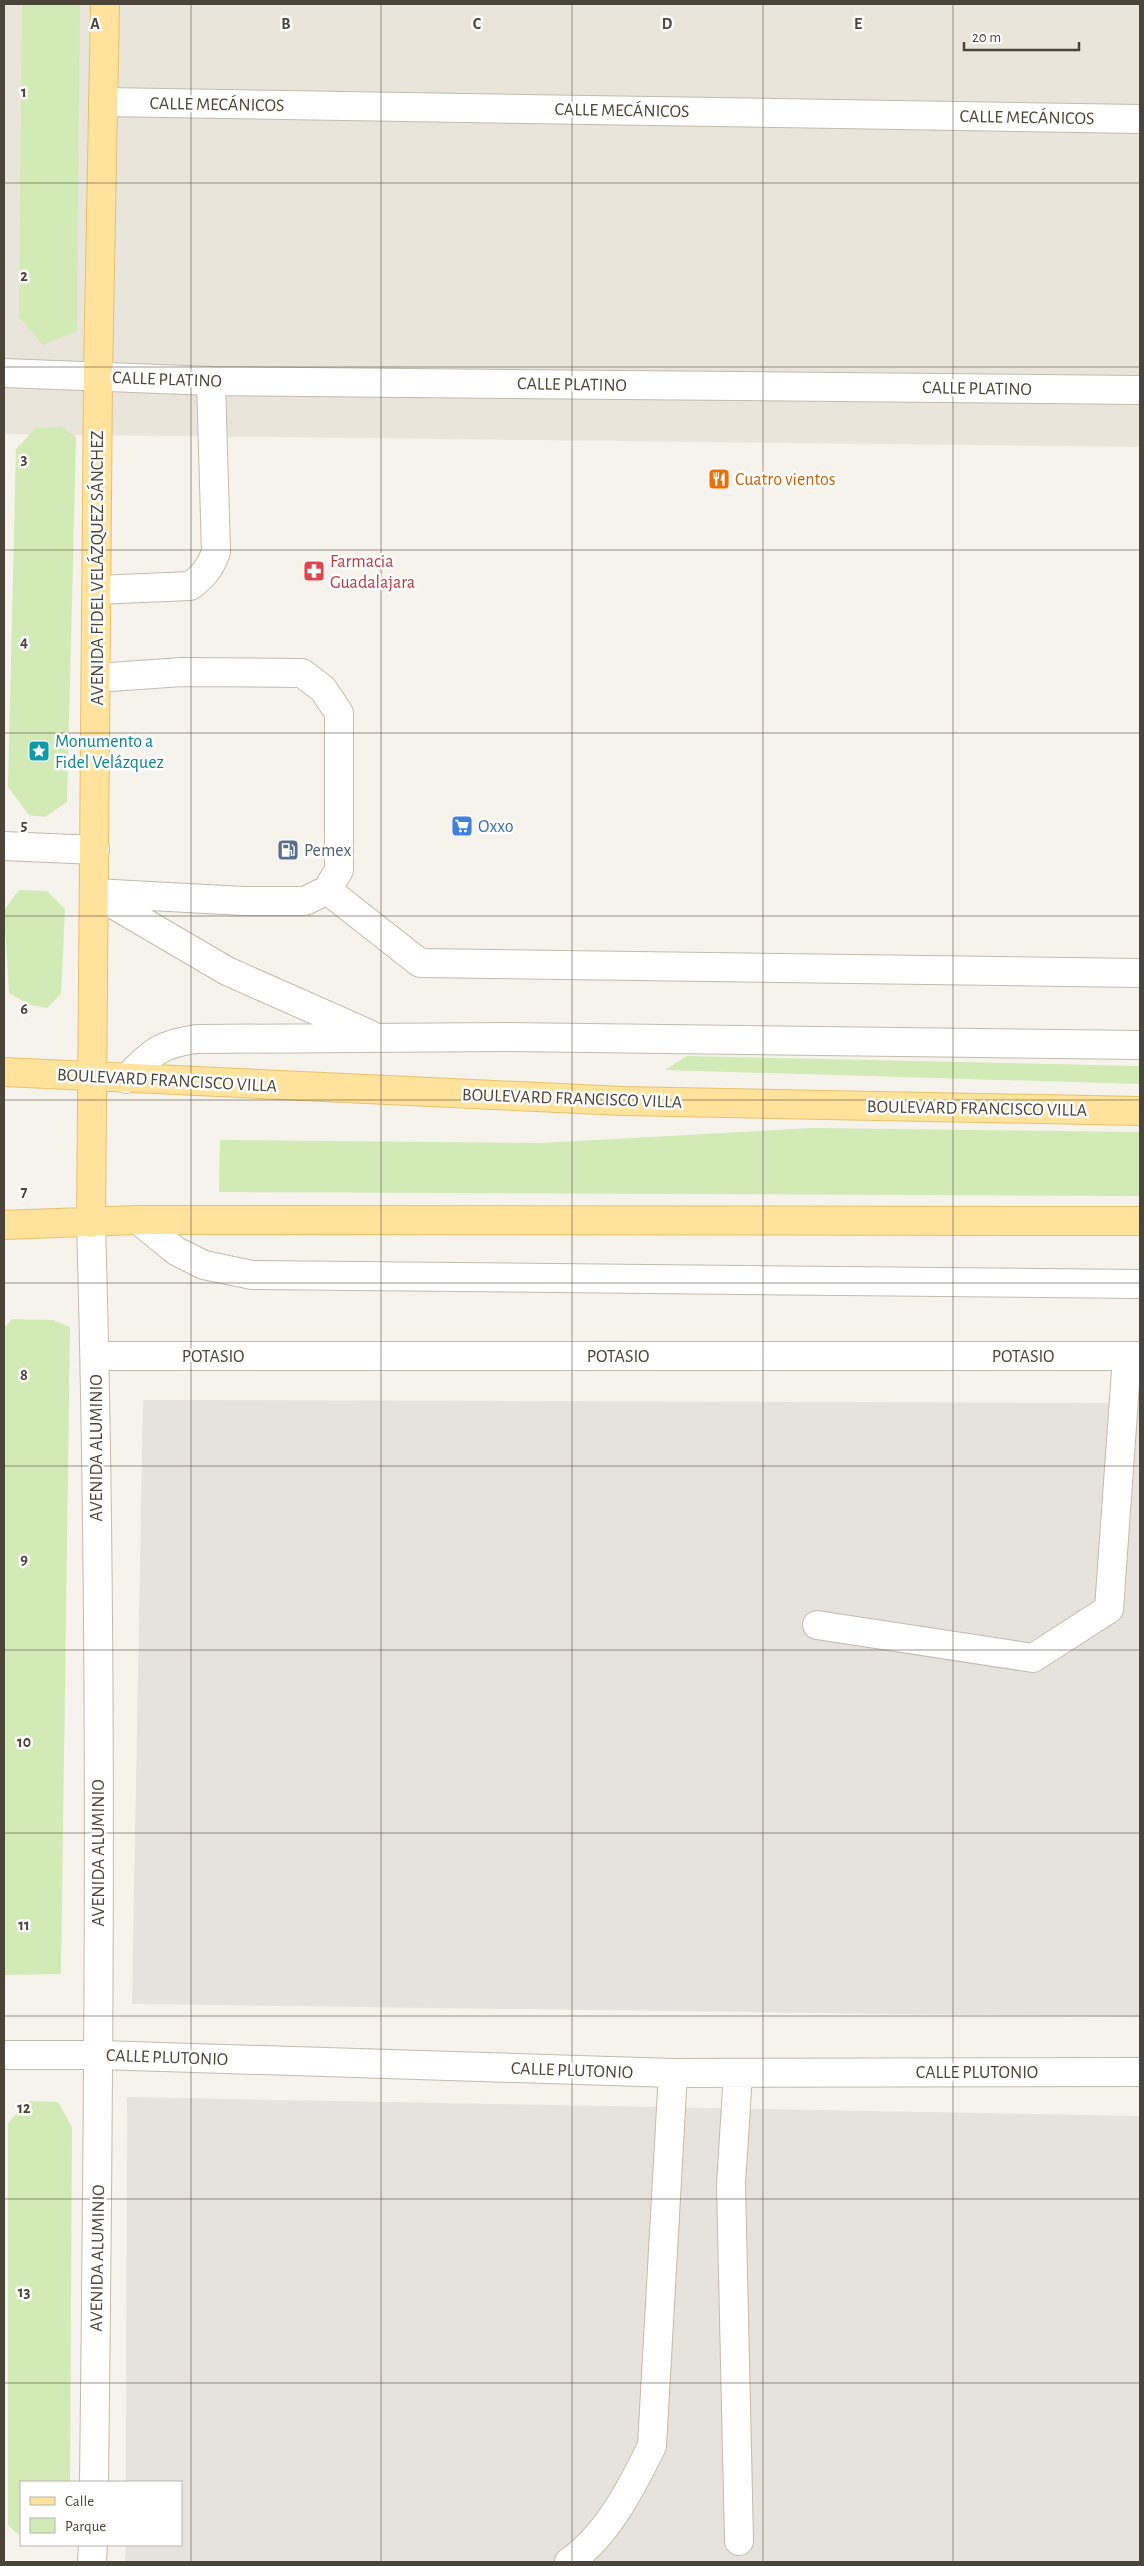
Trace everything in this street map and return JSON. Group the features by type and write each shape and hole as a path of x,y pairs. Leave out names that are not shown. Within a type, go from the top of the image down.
{"main road":[{"name":"AVENIDA FIDEL VELÁZQUEZ SÁNCHEZ","path":"91,1223 98,377 105,4"},
{"name":"BOULEVARD FRANCISCO VILLA","path":"4,1072 93,1078 624,1101 1140,1111"},
{"path":"4,1225 138,1220 1140,1221"}],"street":[{"name":"CALLE MECÁNICOS","path":"103,102 1140,119"},
{"name":"CALLE PLATINO","path":"4,373 211,381 1140,390"},
{"path":"97,590 190,586 202,578 211,566 216,552 211,381"},
{"path":"95,893 243,901 305,901 327,890 339,870 339,713 323,688 302,673 182,672 96,678"},
{"path":"4,846 95,850"},
{"path":"327,890 420,963 1140,973"},
{"path":"95,893 227,971 378,1038"},
{"path":"126,1079 151,1054 172,1042 196,1039 506,1037 1140,1044"},
{"path":"138,1220 176,1251 204,1264 252,1275 1140,1284"},
{"name":"AVENIDA ALUMINIO","path":"91,1223 95,1356 100,2055 94,2481"},
{"name":"POTASIO","path":"95,1356 1134,1356"},
{"path":"817,1625 1033,1658 1109,1608 1134,1356"},
{"name":"CALLE PLUTONIO","path":"4,2055 100,2055 738,2074 1140,2072"},
{"path":"569,2562 584,2552 626,2498 652,2446 673,2073"},
{"path":"738,2074 731,2184 739,2541"},
{"path":"92,2562 93,2546"}],"shaded area":[{"path":"4,4 1140,4 1140,447 4,434"},
{"path":"143,1400 1140,1403 1140,2017 132,2004"},
{"path":"127,2097 1140,2116 1140,2562 125,2562 126,2546 182,2546 182,2481 126,2481"}],"green space":[{"path":"22,4 80,4 77,331 43,345 19,317"},
{"path":"62,427 76,437 67,802 45,817 29,815 8,787 16,449 36,428"},
{"path":"19,890 47,891 65,909 61,994 47,1008 30,1005 9,993 4,910"},
{"path":"687,1056 1140,1066 1140,1084 665,1070"},
{"path":"812,1128 1140,1132 1140,1196 219,1192 220,1140 542,1143"},
{"path":"12,1319 53,1320 70,1327 61,1974 4,1975 4,1328"},
{"path":"28,2101 58,2102 72,2127 70,2481 20,2481 20,2536 8,2525 8,2123"}],"place":[{"name":"Cuatro vientos","path":"719,479"},
{"name":"Farmacia Guadalajara","path":"314,571"},
{"name":"Monumento a Fidel Velázquez","path":"39,751"},
{"name":"Oxxo","path":"462,826"},
{"name":"Pemex","path":"288,850"}]}
